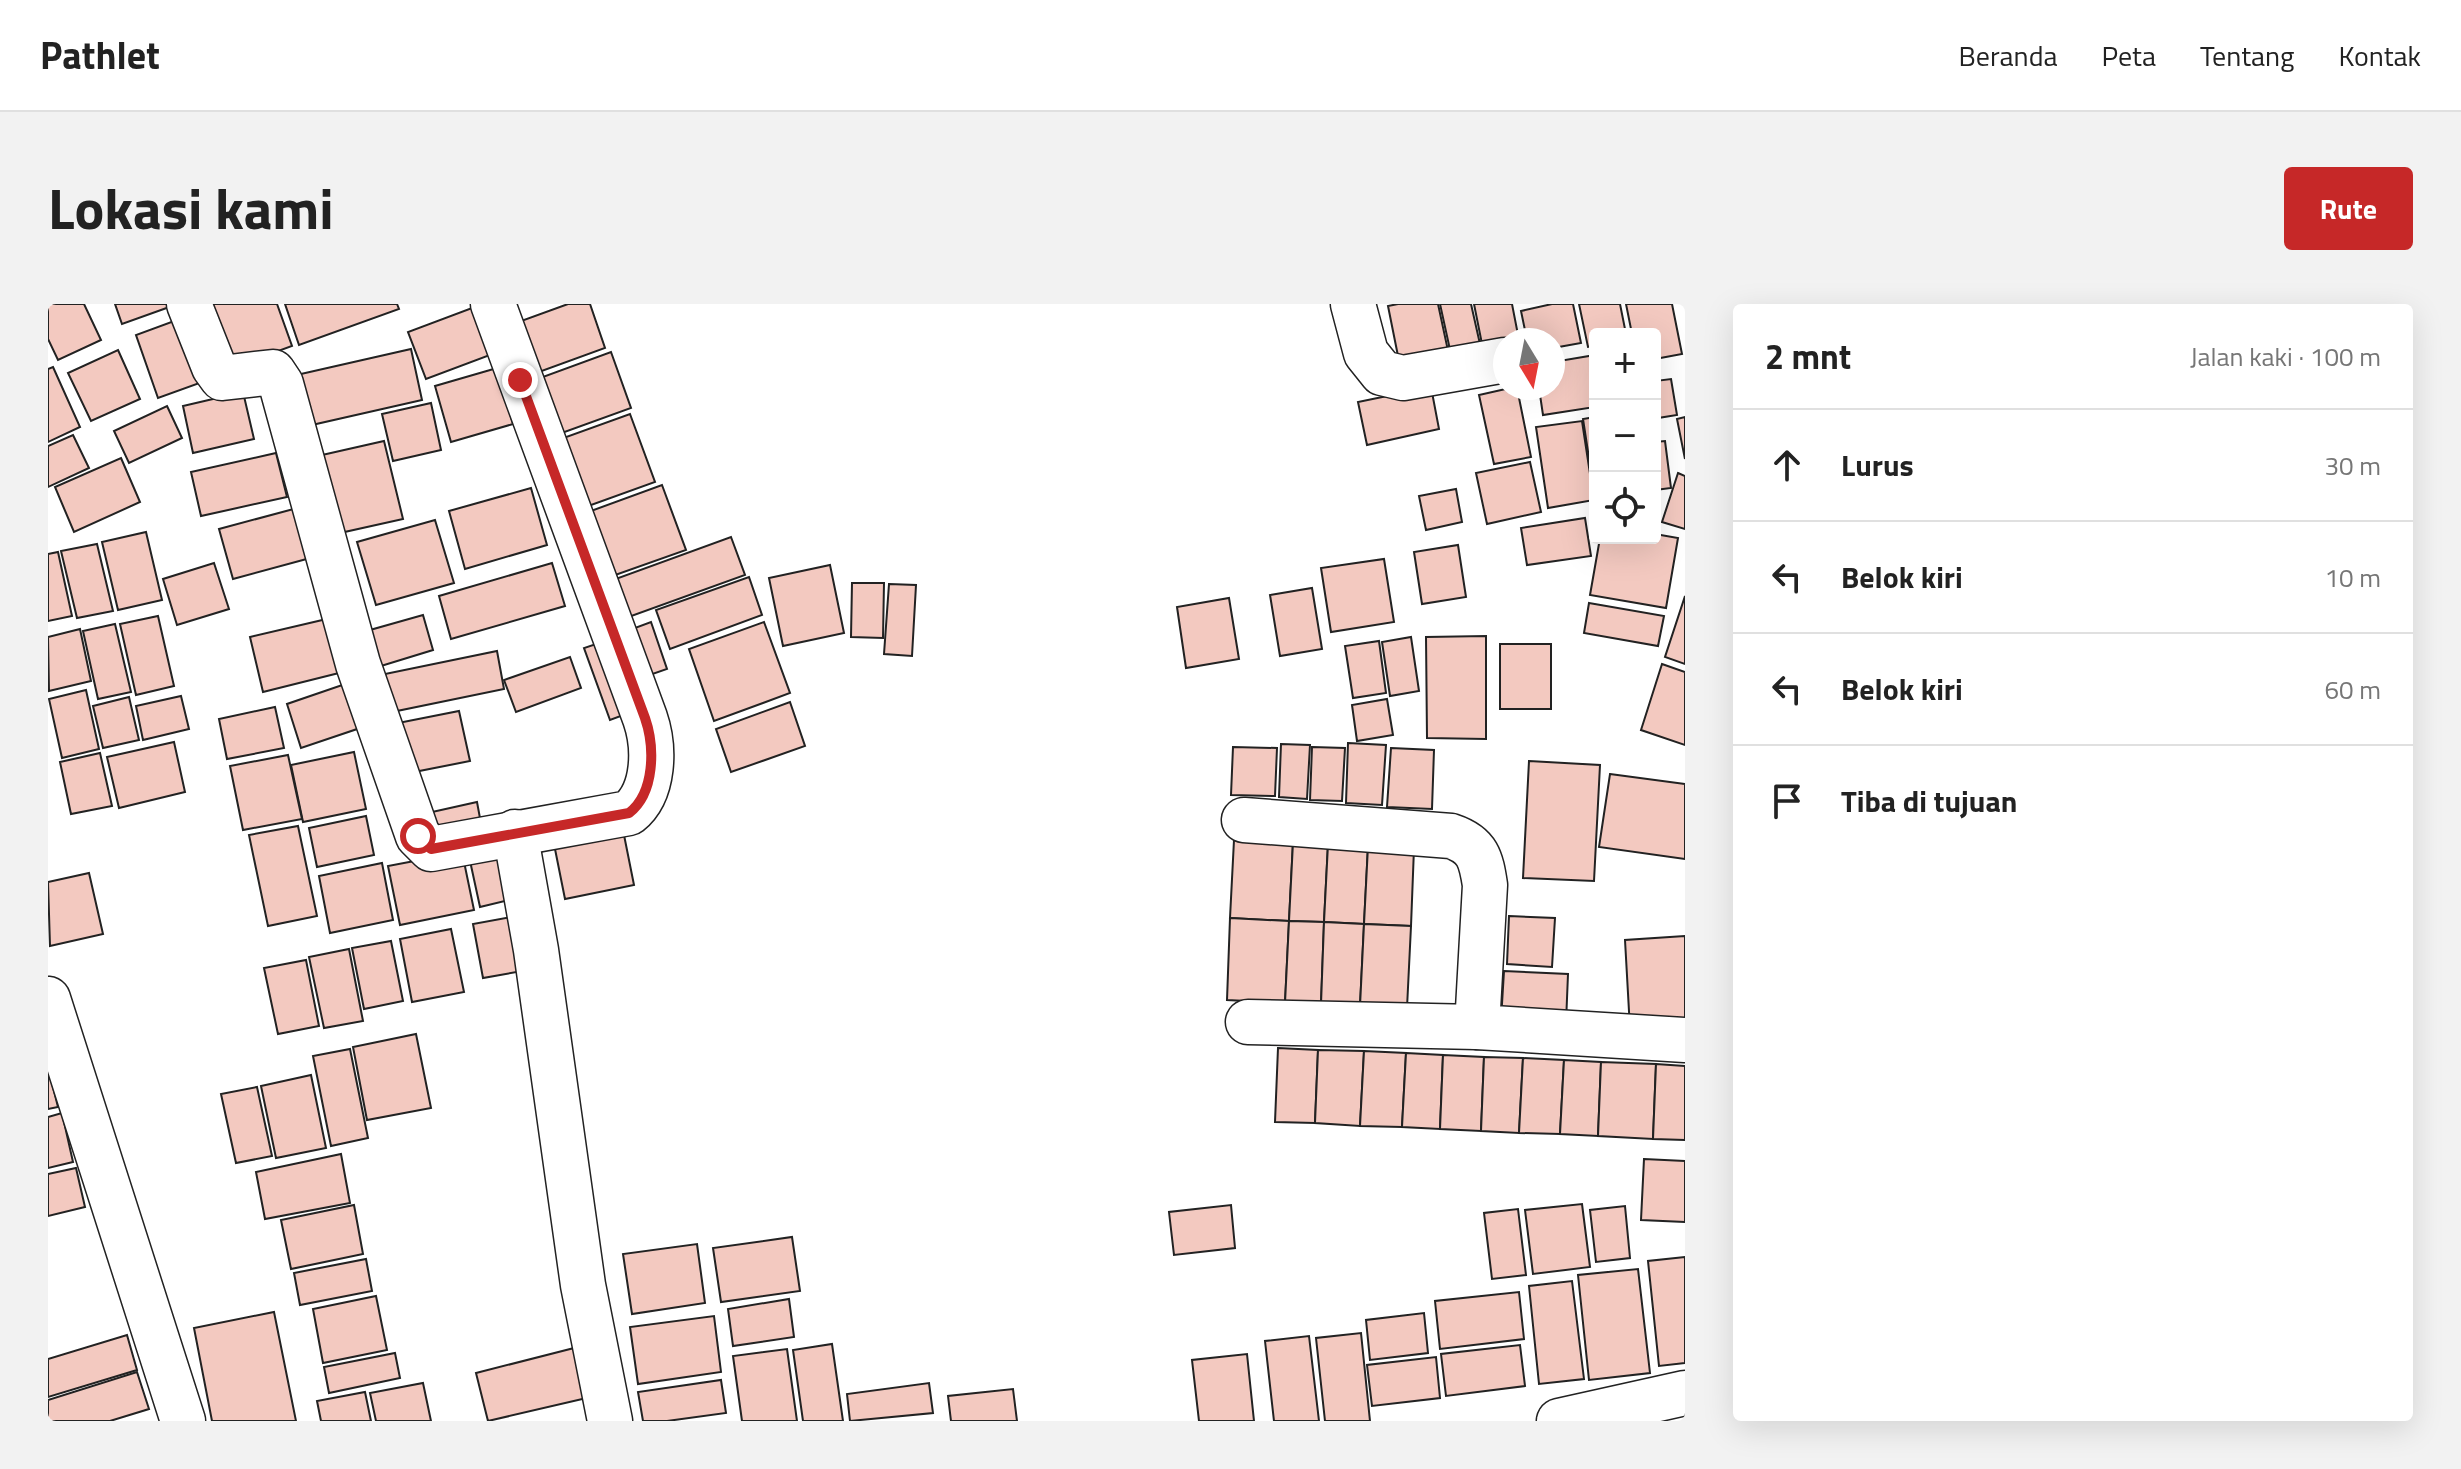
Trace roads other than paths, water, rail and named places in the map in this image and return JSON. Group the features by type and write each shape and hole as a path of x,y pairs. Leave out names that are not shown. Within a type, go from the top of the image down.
{"street":[{"path":"189,304 214,367 222,378 273,372 281,384 358,664 423,843 431,849 629,813 639,805 649,777 651,735 493,304"},
{"path":"1353,304 1366,353 1382,373 1403,378 1493,362"},
{"path":"1244,820 1451,836 1464,840 1481,863 1485,885 1477,1027"},
{"path":"515,832 536,950 583,1285 610,1421"},
{"path":"48,999 183,1421"},
{"path":"1248,1022 1477,1027 1685,1040"},
{"path":"1580,1418 1685,1393"}]}
